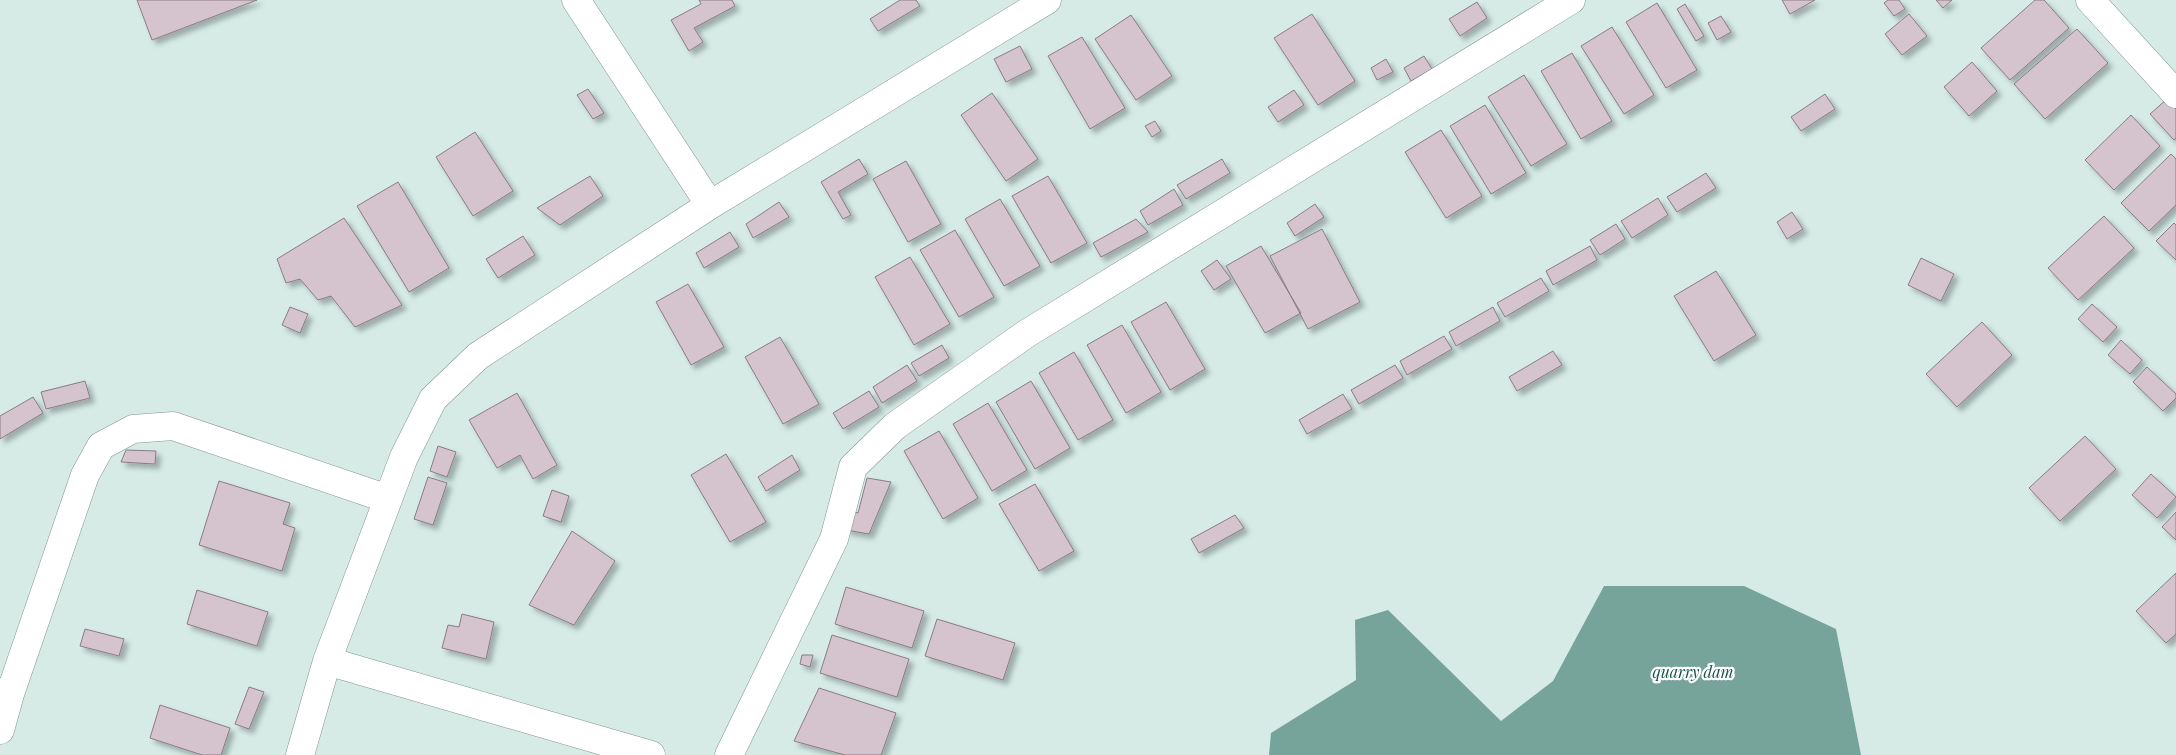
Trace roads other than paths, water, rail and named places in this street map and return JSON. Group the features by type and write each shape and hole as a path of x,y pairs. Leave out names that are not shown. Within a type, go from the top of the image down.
{"street":[{"path":"576,0 710,205"},
{"path":"300,755 327,662 404,457 433,399 478,356 710,205 1046,0"},
{"path":"729,755 834,539 853,467 895,426 1026,334 1571,0"},
{"path":"2090,0 2176,94"},
{"path":"0,730 5,693 85,475 101,446 133,429 173,426 388,499"},
{"path":"327,662 651,755"}],"water":[{"name":"quarry dam","path":"1604,586 1744,586 1836,629 1861,755 1269,755 1271,733 1356,680 1355,620 1388,610 1501,721 1553,681"}]}
